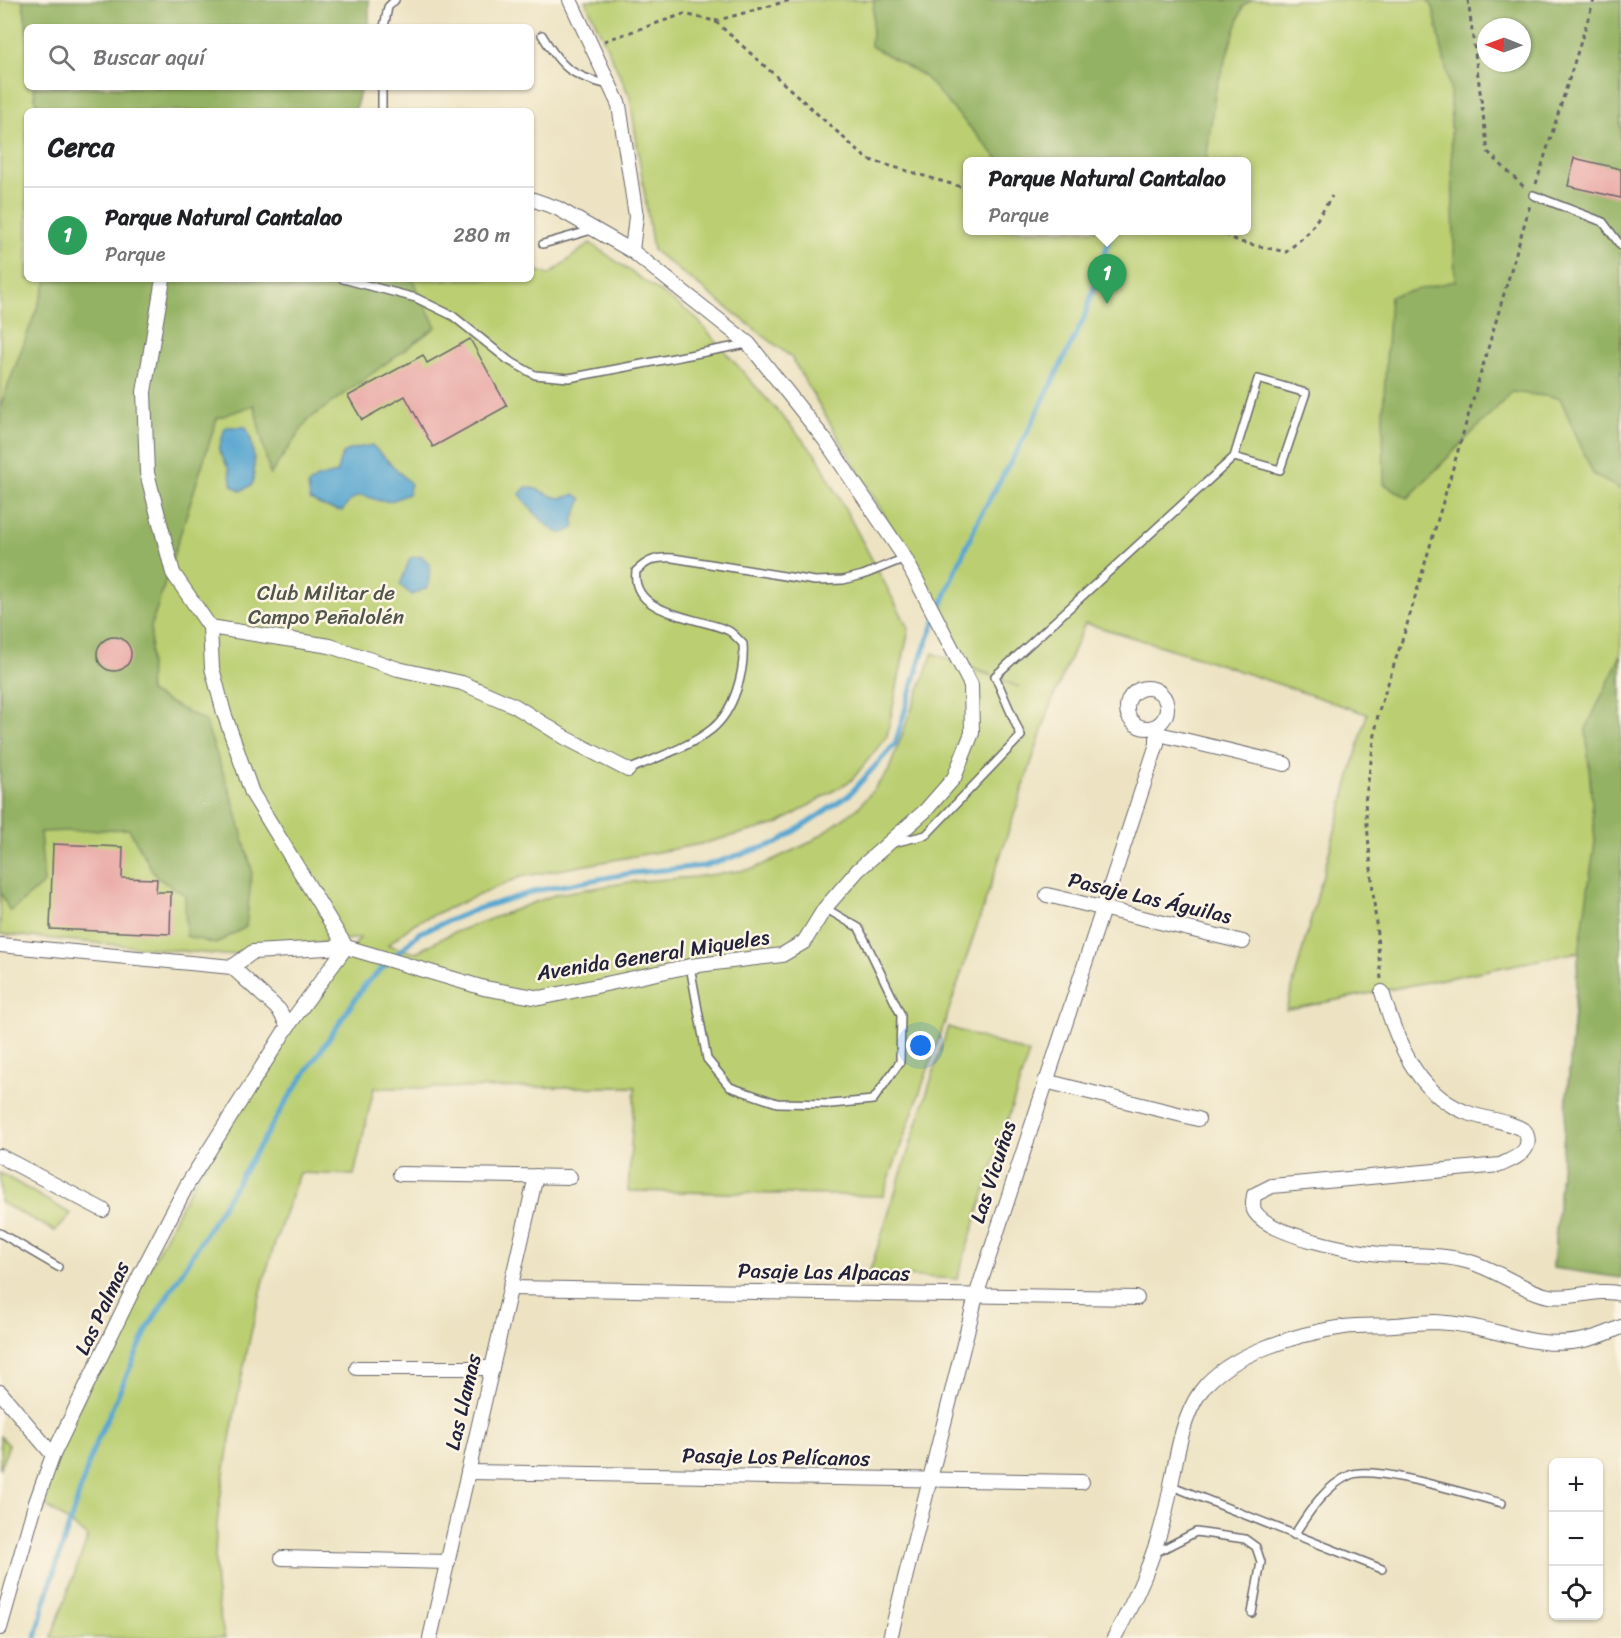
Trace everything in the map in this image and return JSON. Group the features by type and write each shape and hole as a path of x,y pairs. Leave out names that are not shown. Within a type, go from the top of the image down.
{"street":[{"path":"570,0 619,105 636,216 632,251"},
{"name":"Avenida General Miqueles","path":"346,947 416,970 484,988 540,998 690,966 782,955 804,942 825,908 858,870 925,811 954,778 972,733 970,686 950,642 905,558 825,440 749,344 632,251 557,208 534,200"},
{"path":"162,282 144,392 147,473 173,573 210,627 212,668 224,713 252,793 346,947 253,952 232,967"},
{"path":"210,627 330,646 398,669 462,683 515,706 566,738 628,770"},
{"name":"Las Vicuñas","path":"890,1638 927,1481 976,1296 1158,730 1285,764"},
{"name":"Pasaje Las Águilas","path":"1047,895 1243,942"},
{"path":"0,945 232,967 272,1002 288,1026"},
{"name":"Las Palmas","path":"0,1628 35,1505 52,1455 187,1185 288,1026 346,947"},
{"path":"1382,992 1404,1051 1428,1088 1442,1100 1464,1112 1505,1122 1525,1131 1528,1144 1525,1151 1500,1165 1272,1186 1254,1195 1253,1204 1256,1213 1275,1226 1309,1240 1379,1254 1425,1255 1470,1262 1548,1296 1567,1297 1601,1291 1621,1294"},
{"path":"1044,1082 1198,1119"},
{"path":"0,1156 102,1210"},
{"path":"400,1174 570,1177"},
{"name":"Las Llamas","path":"430,1638 536,1176"},
{"name":"Pasaje Las Alpacas","path":"510,1288 1137,1298"},
{"path":"1114,1638 1138,1593 1154,1554 1172,1486 1185,1423 1201,1391 1222,1370 1267,1348 1307,1334 1346,1327 1435,1322 1524,1340 1568,1345 1589,1341 1621,1327"},
{"path":"357,1368 492,1368"},
{"path":"0,1392 52,1455"},
{"name":"Pasaje Los Pelícanos","path":"468,1472 1082,1482"},
{"path":"282,1558 448,1562"}],"lane":[{"path":"385,24 388,7 395,0"},
{"path":"542,35 555,57 573,75 610,86"},
{"path":"382,90 382,108"},
{"path":"1533,195 1603,222 1621,246"},
{"path":"543,244 594,229"},
{"path":"355,282 416,298 453,316 508,360 535,375 569,378 749,344"},
{"path":"887,845 926,835 1021,736 995,676 1234,457 1258,379 1306,393 1280,470 1234,457"},
{"path":"628,770 674,750 713,728 732,703 744,657 743,644 730,632 682,619 643,598 634,584 636,571 645,562 658,557 673,558 815,581 843,580 863,575 905,558"},
{"path":"690,966 707,1059 730,1087 777,1103 831,1104 873,1101 900,1062 901,1015 859,928 825,908"},
{"path":"0,1233 58,1268"},
{"path":"1294,1534 1315,1504 1335,1483 1352,1473 1375,1472 1502,1503"},
{"path":"1172,1486 1382,1569"},
{"path":"1154,1554 1196,1532 1245,1539 1256,1547 1261,1562 1252,1613"}],"path":[{"path":"591,46 684,14 715,21 790,0"},
{"path":"1468,0 1488,152 1533,195"},
{"path":"1382,992 1365,802 1378,714 1406,628 1533,195 1594,0"},
{"path":"715,21 867,159 963,188"},
{"path":"1225,235 1240,242 1286,252 1309,232 1332,196"}],"green space":[{"name":"Club Militar de Campo Peñalolén","path":"0,0 23,0 26,24 24,24 24,90 34,90 37,108 24,108 24,282 534,282 534,269 549,275 590,243 693,315 817,456 909,629 887,736 852,780 778,824 701,844 520,877 415,923 388,945 415,953 450,934 557,894 630,882 695,877 753,869 809,843 858,808 888,772 933,653 1019,687 968,665 923,581 791,357 653,250 630,97 585,0 1621,0 1621,1270 1553,1268 1579,952 1286,1010 1367,714 1204,659 1085,623 1052,701 947,1016 883,1196 628,1191 635,1087 374,1088 354,1175 299,1173 266,1273 242,1376 218,1513 216,1588 225,1638 51,1638 88,1537 39,1500 64,1436 188,1192 283,1037 360,938 225,955 0,934"},
{"path":"23,0 369,0 369,24 26,24"},
{"path":"874,0 1252,0 1243,6 1215,92 1207,157 996,157 924,76 871,46"},
{"path":"1427,0 1621,0 1621,490 1593,474 1560,398 1512,392 1408,498 1384,484 1383,414 1390,296 1455,281 1450,88 1433,7"},
{"path":"34,90 360,90 356,108 37,108"},
{"path":"47,282 414,282 436,327 308,420 270,475 254,405 217,418 151,627 149,692 205,721 233,801 252,870 246,927 215,944 186,936 185,895 156,877 129,829 40,832 44,883 10,912 0,891 0,407"},
{"path":"1621,655 1621,1278 1553,1268 1579,952 1595,842 1586,729"},
{"path":"948,1027 1029,1053 957,1279 869,1274"},
{"path":"0,1173 71,1214 55,1231 0,1202"},
{"path":"0,1436 9,1445 0,1469"}],"water":[{"path":"225,427 246,427 251,440 254,464 252,485 240,491 232,485 229,470 219,450"},
{"path":"372,445 411,484 408,494 389,501 361,495 349,502 342,511 327,508 310,500 308,485 317,478 337,473 341,458 347,451"},
{"path":"526,487 554,497 567,497 575,494 582,499 574,518 574,528 561,533 544,522 520,494"},
{"path":"422,556 430,565 428,587 412,595 400,585 410,558"}],"building":[{"path":"1574,158 1621,169 1621,198 1568,186"},
{"path":"470,339 507,406 433,447 405,396 362,420 348,396 423,355 427,363"},
{"path":"114,637 126,642 131,654 126,666 114,671 102,666 97,654 102,642"},
{"path":"53,844 123,847 122,878 157,879 156,892 171,892 170,934 50,929"}],"waterway":[{"path":"36,1638 44,1604 93,1450 149,1326 288,1099 364,986 419,933 477,909 539,890 632,873 704,866 777,843 849,795 895,744 922,654 953,576 980,516 1028,431 1084,318 1110,235"}],"place":[{"name":"Parque Natural Cantalao","path":"1107,304"}]}
